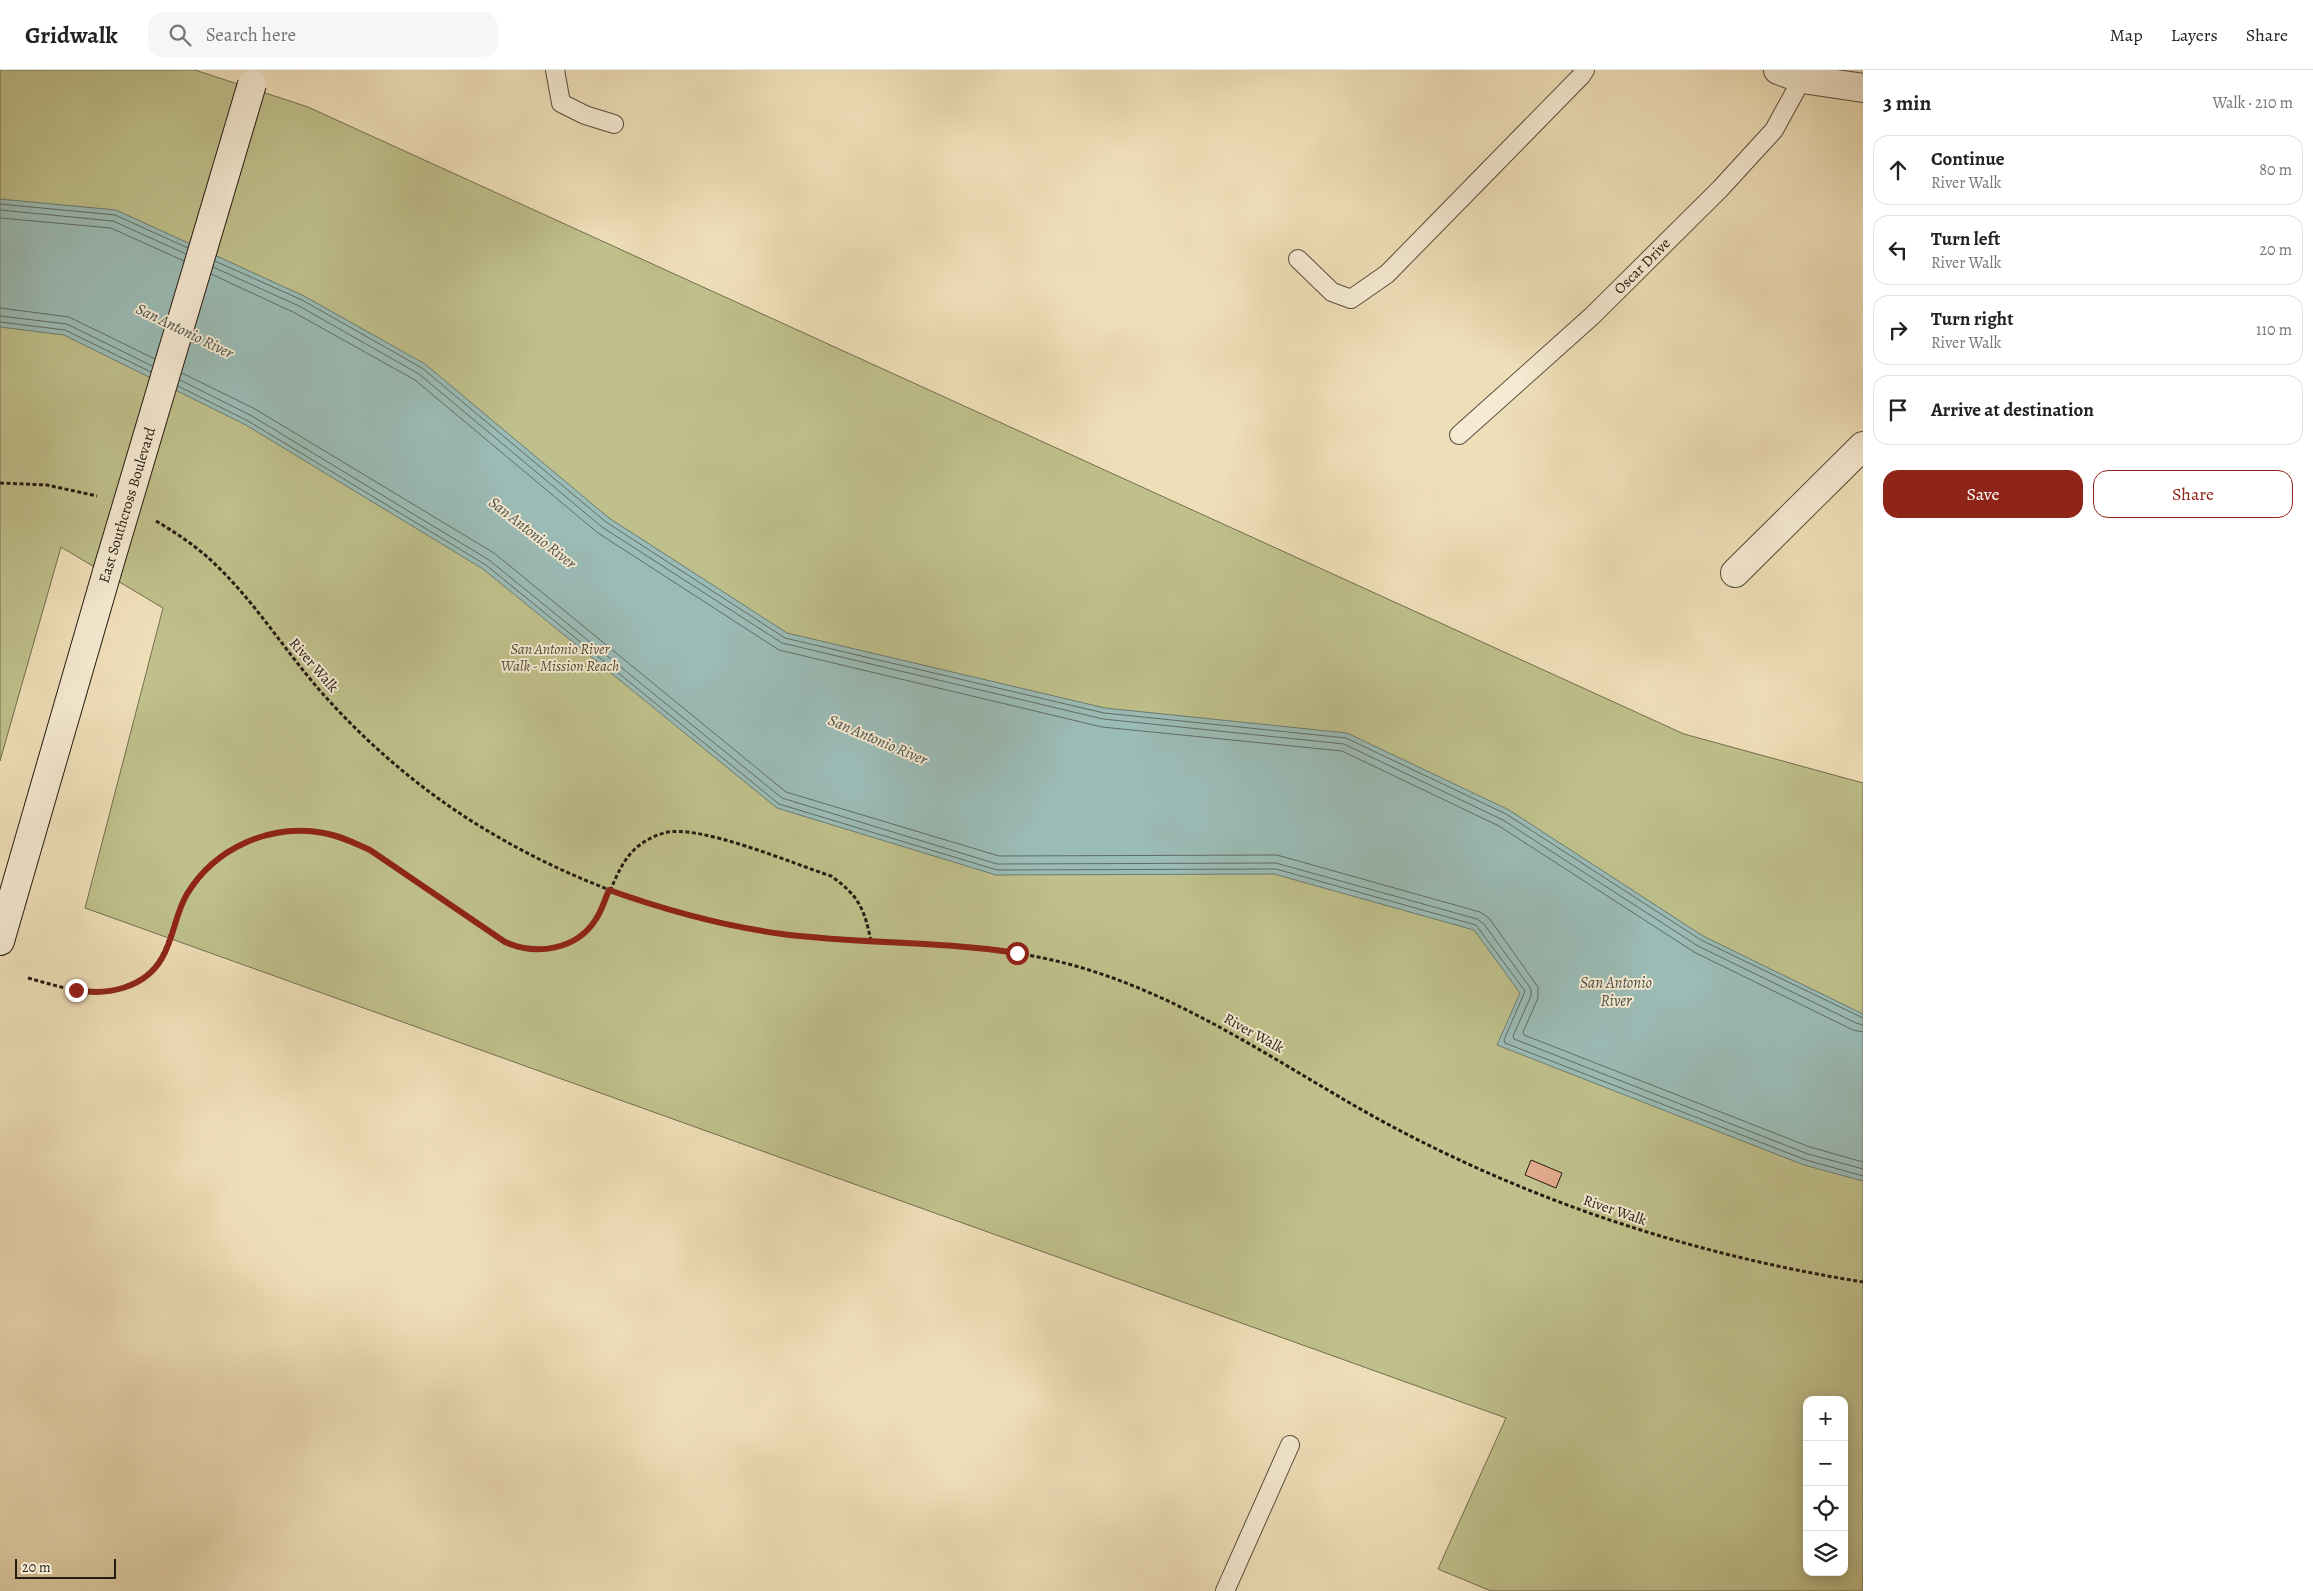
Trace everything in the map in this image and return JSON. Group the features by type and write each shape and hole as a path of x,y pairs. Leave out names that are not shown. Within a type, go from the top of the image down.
{"main road":[{"path":"1790,74 1863,88"},
{"name":"East Southcross Boulevard","path":"0,941 254,77"},
{"path":"1735,573 1863,446"}],"lane":[{"path":"555,70 562,103 585,115 614,124"},
{"path":"1298,259 1332,292 1351,300 1388,274 1581,76 1584,70"},
{"name":"Oscar Drive","path":"1459,434 1592,316 1720,189 1774,130 1790,74"},
{"path":"1225,1591 1290,1445"}],"path":[{"path":"0,483 47,485 103,498"},
{"name":"River Walk","path":"154,520 183,538 216,565 245,597 324,696 393,763 456,810 493,834 546,862 609,890 666,909 740,927 782,934 978,947 1059,961 1100,974 1140,988 1195,1013 1263,1050 1381,1120 1453,1156 1548,1198 1606,1219 1710,1251 1778,1267 1863,1282"},
{"path":"28,978 89,992 104,993 132,984 152,971 163,957 176,915 196,879 219,857 243,843 270,833 296,830 324,833 346,839 370,850 505,942 530,950 546,950 568,943 586,932 596,919 619,868 629,854 643,842 665,832 692,831 831,876 850,889 861,903 871,941"}],"green space":[{"name":"San Antonio River Walk - Mission Reach","path":"0,70 195,70 308,107 1684,734 1863,783 1863,1591 1491,1591 1438,1569 1506,1418 85,908 163,608 61,547 0,761"}],"water":[{"name":"San Antonio River","path":"0,199 116,210 304,296 425,364 609,518 787,633 1105,708 1347,733 1509,810 1703,936 1863,1014 1863,1181 1804,1165 1497,1045 1520,993 1474,930 1274,874 996,875 777,808 483,569 246,425 64,335 0,327"}],"building":[{"path":"1531,1160 1562,1173 1556,1188 1525,1175"}],"route":[{"path":"76,990 104,993 117,990 132,984 152,971 163,957 176,915 196,879 219,857 243,843 270,833 296,830 324,833 346,839 370,850 505,942 530,950 546,950 568,943 586,932 596,919 609,890 666,909 740,927 782,934 820,938 949,944 1017,953"}]}
